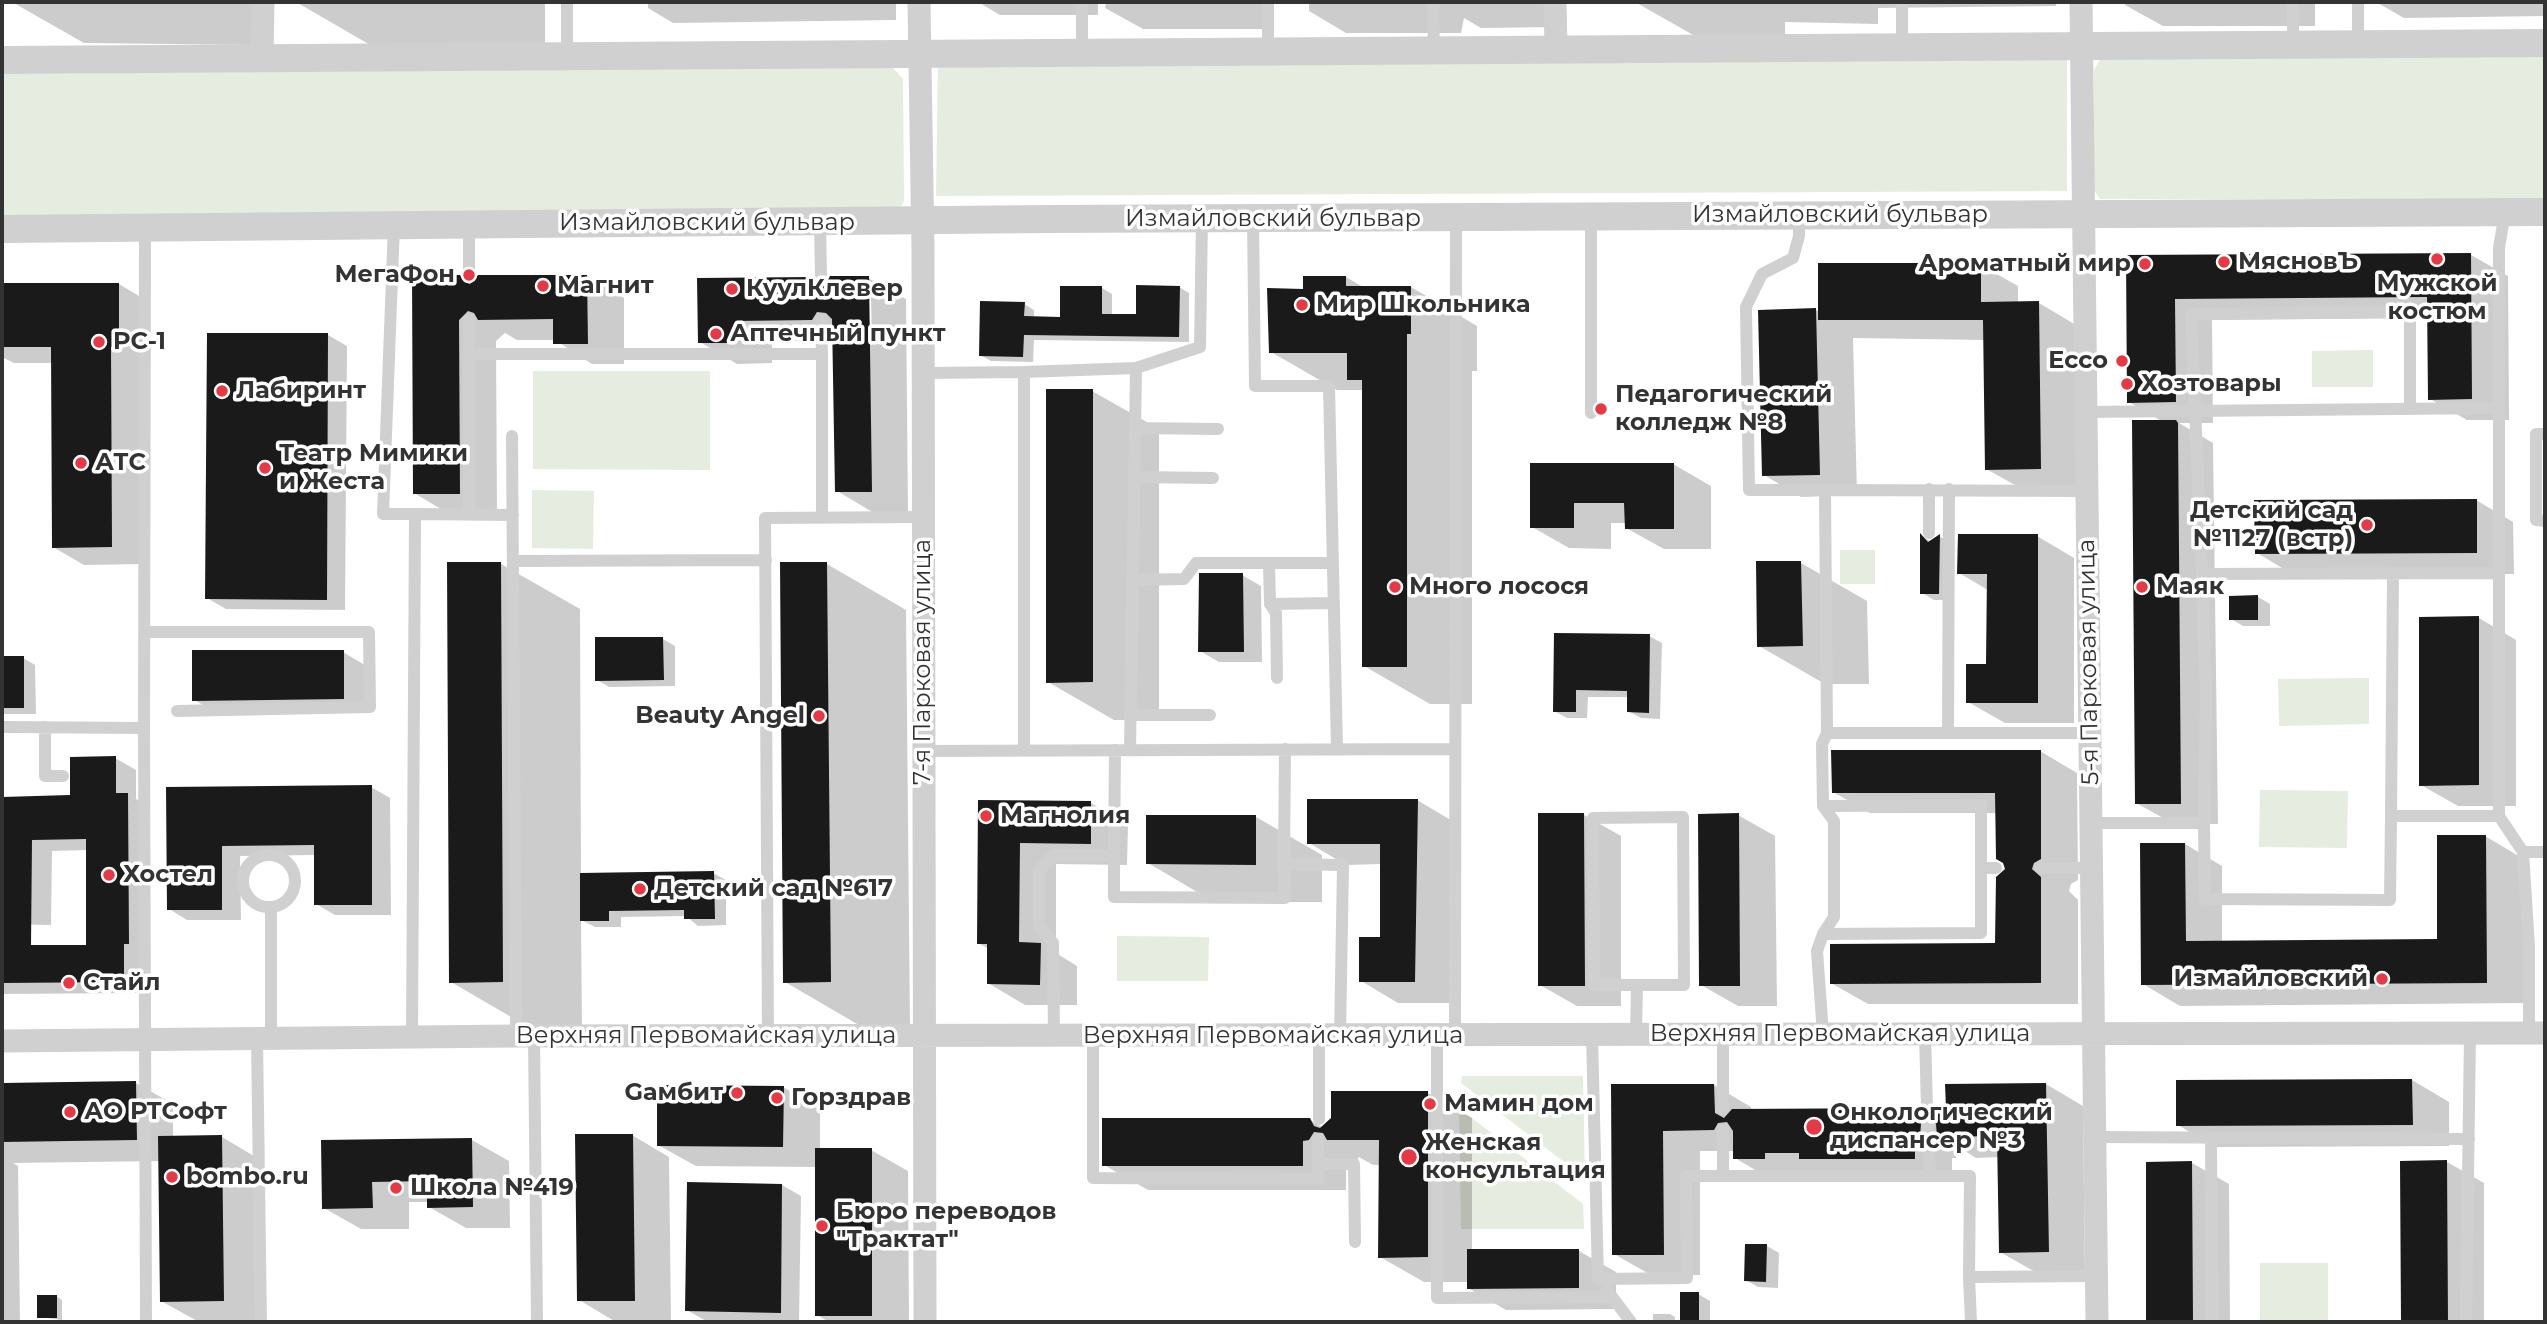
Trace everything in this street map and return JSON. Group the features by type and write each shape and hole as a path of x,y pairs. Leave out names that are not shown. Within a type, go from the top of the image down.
{"street":[{"path":"262,2 262,57"},
{"name":"7-я Парковая улица","path":"919,2 923,373 925,1322"},
{"path":"1555,2 1556,48"},
{"name":"5-я Парковая улица","path":"2081,2 2097,1322"},
{"path":"2,60 2545,43"},
{"name":"Измайловский бульвар","path":"2,229 2545,212"},
{"name":"Верхняя Первомайская улица","path":"2,1041 525,1036 2537,1033"}],"lane":[{"path":"567,2 567,55"},
{"path":"1082,2 1082,52"},
{"path":"1268,2 1268,51"},
{"path":"1433,2 1434,50"},
{"path":"1902,2 1902,46"},
{"path":"2293,2 2293,45"},
{"path":"2358,2 2358,45"},
{"path":"2505,212 2499,248 2499,816 2523,852 2537,1033"},
{"path":"1799,215 1799,236 1793,258 1762,274 1746,307 1749,489 2086,491"},
{"path":"1591,217 1591,413"},
{"path":"923,373 1136,368 1200,347 1202,219"},
{"path":"1253,219 1255,386 1329,386 1337,750"},
{"path":"1456,219 1454,749 1437,1298 1612,1297"},
{"path":"820,222 821,276"},
{"path":"394,225 383,514 513,515"},
{"path":"469,225 469,275"},
{"path":"145,228 146,1322"},
{"path":"2393,573 2390,900 2205,899 2206,692 2191,314 2410,312 2410,409"},
{"path":"469,320 469,515"},
{"path":"821,320 822,518"},
{"path":"470,354 822,355"},
{"path":"1130,750 1136,368"},
{"path":"1024,372 1024,750"},
{"path":"2085,412 2498,408"},
{"path":"1135,428 1218,429"},
{"path":"2545,433 2536,434 2536,520 2545,521"},
{"path":"512,436 525,1036 537,1322"},
{"path":"1134,477 1213,478"},
{"path":"1929,489 1929,533"},
{"path":"1948,733 1949,489"},
{"path":"1823,1034 1817,951 1823,934 1834,917 1834,821 1822,806 1822,744 1827,733 1825,490"},
{"path":"412,1037 415,514"},
{"path":"768,1036 765,518 922,517"},
{"path":"513,561 766,560"},
{"path":"1132,580 1184,579 1196,563 1333,563"},
{"path":"1269,563 1270,604 1276,613 1277,678"},
{"path":"2202,573 2499,573"},
{"path":"1270,604 1334,603"},
{"path":"145,632 369,632 370,707 177,710"},
{"path":"1130,715 1210,715"},
{"path":"2,727 144,728"},
{"path":"45,727 45,776 63,776"},
{"path":"1827,733 2090,733"},
{"path":"1115,750 1114,897 1285,898 1285,749"},
{"path":"924,751 1454,749"},
{"path":"1822,806 1980,805 1981,868 1981,933 1823,934"},
{"path":"1593,813 1683,817 1684,985 1637,985 1594,985 1593,813"},
{"path":"2390,816 2499,816"},
{"path":"2091,823 2204,823"},
{"path":"2523,852 2545,852"},
{"path":"266,854 283,858 294,871 295,888 287,902 271,908 254,904 244,892 242,875 251,860 266,854"},
{"path":"1054,1036 1053,943 1039,926 1039,870 1054,855 1114,856"},
{"path":"1284,864 1343,865 1329,1036 1319,1119"},
{"path":"2041,868 2091,867"},
{"path":"1981,868 1996,868"},
{"path":"261,1322 264,1039 271,908"},
{"path":"1636,1034 1637,985"},
{"path":"1925,1033 1927,1108"},
{"path":"1592,1034 1598,1279 1631,1322"},
{"path":"1723,1034 1723,1108"},
{"path":"2466,1322 2470,1034"},
{"path":"1093,1037 1093,1178 1318,1179 1318,1140"},
{"path":"1928,1128 1930,1176"},
{"path":"1723,1130 1723,1176"},
{"path":"2094,1137 2469,1139"},
{"path":"2211,1138 2212,1322"},
{"path":"1318,1164 1354,1164 1355,1242"},
{"path":"1598,1279 1687,1278 1686,1176 1970,1176 1970,1322"},
{"path":"1969,1277 2096,1276"}],"shaded area":[{"path":"2067,54 2067,191 936,196 938,66"},
{"path":"2545,56 2545,199 2100,199 2093,189 2094,70 2101,58"},
{"path":"892,67 903,79 904,201 899,210 2,220 2,74"},
{"path":"2373,350 2373,387 2312,387 2312,351"},
{"path":"533,371 710,371 710,470 533,469"},
{"path":"532,490 594,491 593,549 532,548"},
{"path":"1840,550 1875,550 1875,584 1840,584"},
{"path":"2369,678 2369,724 2279,726 2278,679"},
{"path":"2260,790 2348,791 2347,848 2259,847"},
{"path":"1117,936 1209,937 1208,981 1117,981"},
{"path":"1462,1076 1583,1076 1585,1178 1461,1083"},
{"path":"1459,1108 1583,1204 1584,1229 1461,1229"},
{"path":"2260,1263 2328,1263 2328,1322 2260,1322"}],"building":[{"path":"2471,253 2472,399 2428,400 2427,297 2175,299 2176,402 2127,403 2126,255"},
{"path":"1818,263 1981,263 1981,302 2039,301 2041,469 1985,470 1983,320 1818,320"},
{"path":"412,275 460,275 464,282 470,284 478,275 587,275 588,344 553,344 553,319 478,320 474,313 468,311 459,320 460,494 413,494"},
{"path":"830,276 869,276 872,492 835,492 832,319 826,313 817,312 812,320 736,321 736,343 698,343 697,278 812,277 820,286 826,284"},
{"path":"1303,276 1346,276 1346,286 1411,286 1411,334 1407,334 1407,667 1362,667 1362,380 1347,380 1347,353 1269,353 1267,288 1303,289"},
{"path":"2,283 119,283 119,347 111,347 112,547 52,548 51,347 2,347"},
{"path":"1136,285 1180,286 1179,337 1024,335 1023,357 979,356 980,301 1025,302 1024,316 1060,317 1060,286 1102,286 1102,314 1136,314"},
{"path":"1816,308 1820,475 1762,476 1758,310"},
{"path":"207,333 328,333 327,600 205,599"},
{"path":"1046,389 1093,389 1093,682 1046,683"},
{"path":"2132,420 2176,420 2178,423 2181,804 2135,804"},
{"path":"1530,463 1674,463 1674,529 1625,529 1624,503 1574,503 1574,528 1530,528"},
{"path":"2477,499 2477,553 2255,554 2254,500"},
{"path":"1920,533 1928,542 1940,534 1939,594 1920,594"},
{"path":"1958,534 2038,534 2038,703 1966,703 1966,664 1986,664 1987,574 1957,574"},
{"path":"1756,561 1801,561 1803,646 1757,647"},
{"path":"447,562 501,562 503,982 449,983"},
{"path":"780,562 827,562 831,982 783,983"},
{"path":"1199,573 1243,573 1244,652 1198,652"},
{"path":"2258,595 2258,620 2229,620 2229,596"},
{"path":"2479,616 2479,785 2419,786 2419,617"},
{"path":"1554,633 1650,634 1649,713 1627,712 1627,691 1576,690 1576,712 1553,712"},
{"path":"595,637 663,637 664,680 595,681"},
{"path":"192,650 344,650 344,699 192,701"},
{"path":"2,656 24,656 24,708 2,708"},
{"path":"1831,750 2041,750 2041,859 2034,863 2032,869 2041,877 2041,983 1830,984 1830,944 1995,943 1996,877 2005,869 2003,863 1996,859 1995,793 1832,793"},
{"path":"116,756 116,793 128,793 129,944 124,944 124,982 2,983 2,797 70,795 70,757","holes":["86,839 86,945 31,945 32,840"]},
{"path":"372,785 372,905 314,905 314,845 222,846 222,910 167,910 166,787"},
{"path":"1307,799 1418,799 1415,982 1359,982 1359,937 1380,937 1380,844 1307,844"},
{"path":"978,800 1091,801 1091,844 1020,843 1019,942 1041,943 1040,985 987,984 987,944 977,944"},
{"path":"1538,813 1584,813 1585,986 1538,986"},
{"path":"1739,813 1740,986 1699,986 1698,814"},
{"path":"1146,815 1256,815 1256,865 1146,864"},
{"path":"2437,835 2486,835 2487,983 2141,985 2140,843 2185,843 2186,941 2437,939"},
{"path":"714,871 715,919 684,919 684,910 609,911 609,921 580,921 580,873"},
{"path":"2412,1079 2413,1125 2176,1126 2176,1080"},
{"name":"АО РТСофт","path":"136,1081 137,1140 2,1142 2,1083"},
{"path":"2046,1083 2049,1252 1999,1253 1997,1136 1937,1137 1936,1124 1928,1119 1921,1123 1920,1137 1915,1137 1915,1159 1799,1159 1799,1153 1765,1153 1765,1159 1733,1159 1733,1131 1727,1122 1718,1123 1714,1130 1663,1131 1664,1255 1612,1255 1611,1084 1714,1084 1715,1113 1724,1118 1732,1109 1918,1108 1922,1115 1928,1117 1936,1108 1946,1108 1945,1084"},
{"path":"657,1085 784,1086 783,1147 657,1146"},
{"path":"1331,1091 1428,1091 1428,1257 1378,1258 1379,1140 1327,1140 1323,1133 1314,1132 1309,1140 1303,1141 1303,1166 1102,1166 1102,1118 1310,1118 1314,1126 1320,1128 1331,1118"},
{"path":"575,1134 633,1134 635,1301 577,1301"},
{"path":"222,1135 224,1301 160,1302 158,1136"},
{"path":"472,1138 473,1207 427,1208 427,1181 372,1182 373,1208 322,1209 321,1140"},
{"path":"815,1148 872,1148 872,1316 815,1316"},
{"path":"2447,1160 2448,1322 2401,1322 2400,1161"},
{"path":"2192,1161 2193,1322 2146,1322 2146,1162"},
{"path":"687,1182 782,1184 781,1313 685,1311"},
{"path":"1745,1244 1767,1244 1766,1282 1744,1281"},
{"path":"1467,1249 1579,1249 1579,1288 1467,1289"},
{"path":"1680,1292 1699,1292 1699,1322 1680,1322"},
{"path":"37,1295 57,1295 57,1318 37,1318"}],"place":[{"name":"Мужской костюм","path":"2437,259"},
{"name":"МясновЪ","path":"2224,262"},
{"name":"Ароматный мир","path":"2145,264"},
{"name":"МегаФон","path":"469,275"},
{"name":"Магнит","path":"543,286"},
{"name":"КуулКлевер","path":"732,289"},
{"name":"Мир Школьника","path":"1302,305"},
{"name":"Аптечный пункт","path":"716,334"},
{"name":"PC-1","path":"99,342"},
{"name":"Ecco","path":"2122,361"},
{"name":"Хозтовары","path":"2127,384"},
{"name":"Лабиринт","path":"222,391"},
{"name":"Педагогический колледж №8","path":"1601,409"},
{"name":"АТС","path":"81,463"},
{"name":"Театр Мимики и Жеста","path":"265,468"},
{"name":"Детский сад №1127 (встр)","path":"2367,525"},
{"name":"Много лосося","path":"1395,587"},
{"name":"Маяк","path":"2142,587"},
{"name":"Beauty Angel","path":"819,716"},
{"name":"Магнолия","path":"986,816"},
{"name":"Хостел","path":"109,875"},
{"name":"Детский сад №617","path":"640,889"},
{"name":"Измайловский","path":"2382,979"},
{"name":"Стайл","path":"69,983"},
{"name":"Gамбит","path":"737,1093"},
{"name":"Горздрав","path":"777,1098"},
{"name":"Мамин дом","path":"1430,1104"},
{"name":"АО РТСофт","path":"70,1112"},
{"name":"Онкологический диспансер №3","path":"1814,1127"},
{"name":"Женская консультация","path":"1409,1157"},
{"name":"bombo.ru","path":"172,1177"},
{"name":"Школа №419","path":"396,1188"},
{"name":"Бюро переводов \"Трактат\"","path":"822,1226"}]}
